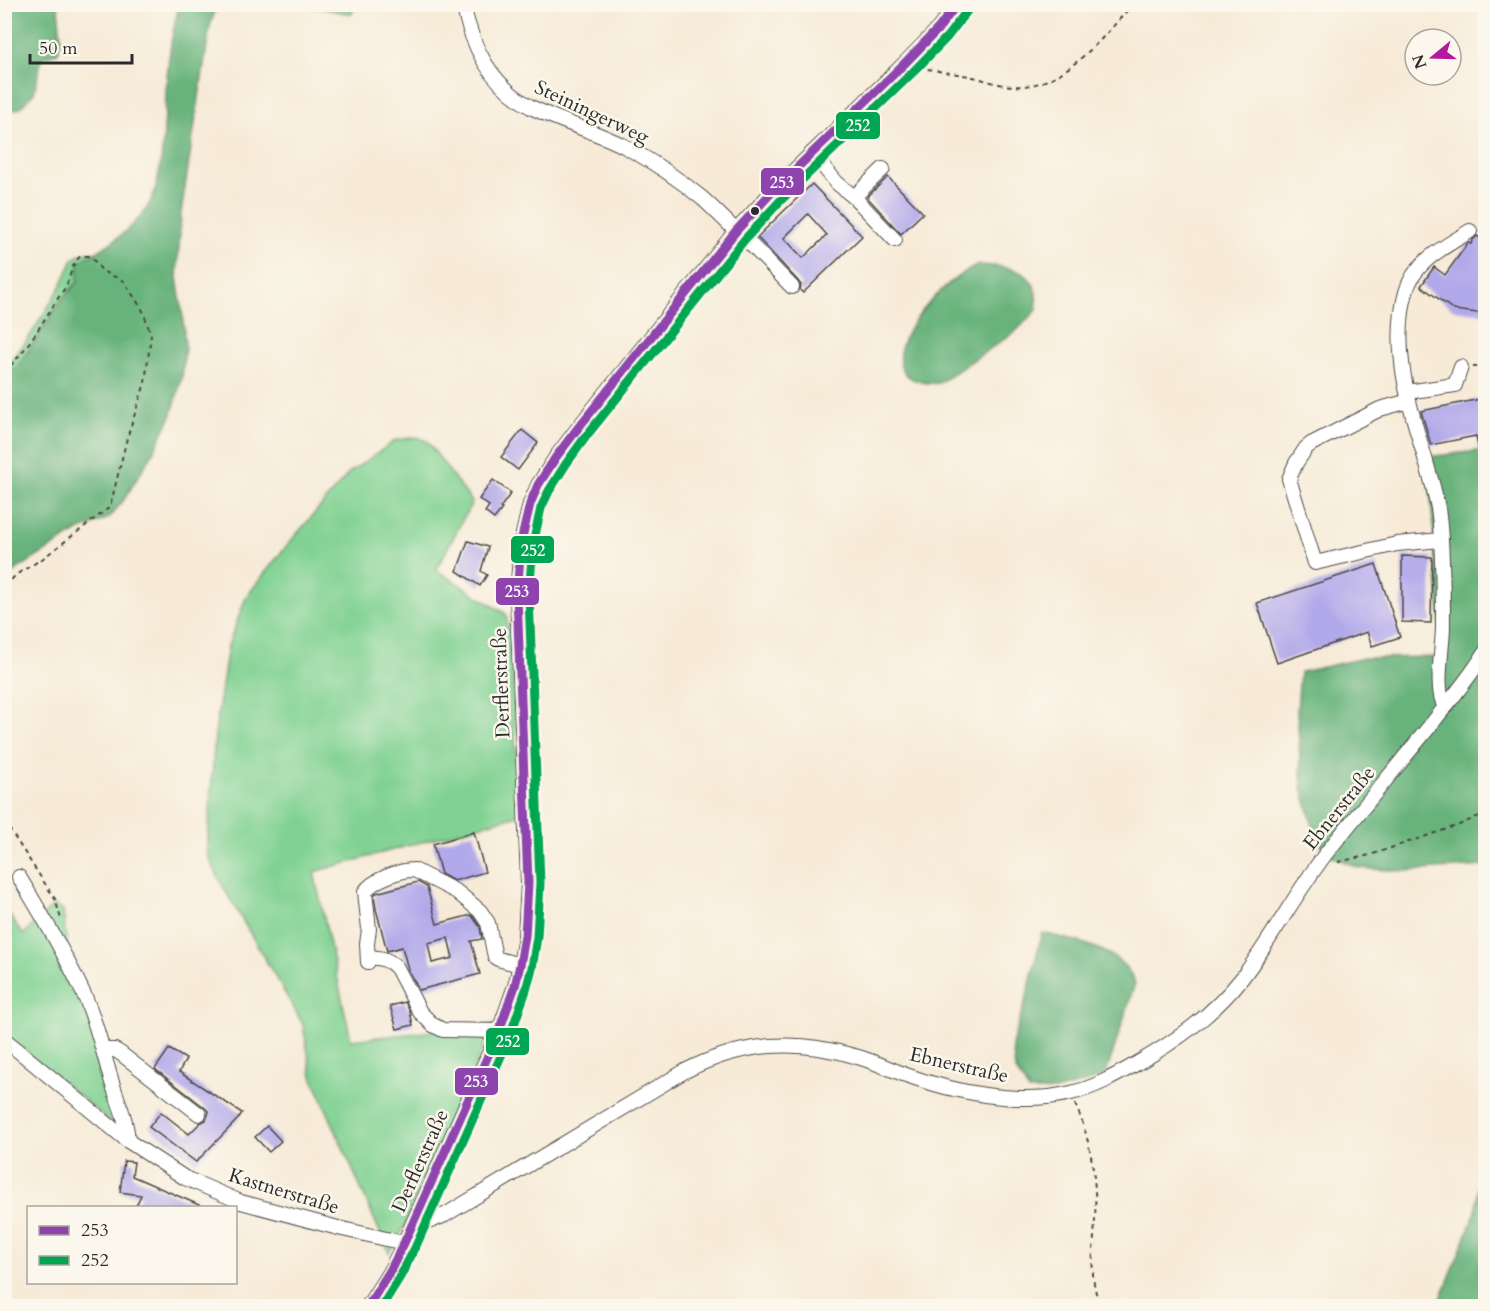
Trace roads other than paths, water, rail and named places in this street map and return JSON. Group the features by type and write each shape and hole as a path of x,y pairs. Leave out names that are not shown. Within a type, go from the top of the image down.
{"street":[{"name":"Steiningerweg","path":"463,4 480,56 491,74 505,89 534,108 604,137 666,171 703,199 792,287"},
{"name":"Derflerstraße","path":"368,1306 390,1271 414,1221 499,1030 520,965 525,936 528,883 517,597 521,543 531,504 546,471 578,428 736,230 904,64 938,29 957,4"},
{"path":"812,153 837,183 854,197 895,240"},
{"path":"854,197 883,169"},
{"path":"1445,707 1439,689 1443,625 1438,507 1408,397 1402,366 1401,333 1404,301 1416,270 1435,254 1470,231"},
{"path":"1441,540 1397,544 1314,563 1289,479 1296,463 1311,444 1408,397 1455,385 1461,367"},
{"name":"Ebnerstraße","path":"414,1221 428,1222 445,1215 685,1071 719,1056 749,1048 782,1045 840,1052 872,1061 927,1082 984,1095 1037,1098 1069,1094 1102,1082 1144,1059 1193,1027 1216,1007 1242,978 1328,850 1445,707 1474,670 1485,651"},
{"path":"499,1030 443,1030 428,1022 392,962 385,959 369,959 365,892 376,882 403,871 414,870 457,892 480,911 488,923 495,957 520,965"},
{"path":"19,877 57,943 90,1010 125,1120 128,1141"},
{"name":"Kastnerstraße","path":"4,1039 128,1141 185,1178 241,1202 404,1243"},
{"path":"104,1050 115,1050 120,1053 199,1114"}]}
